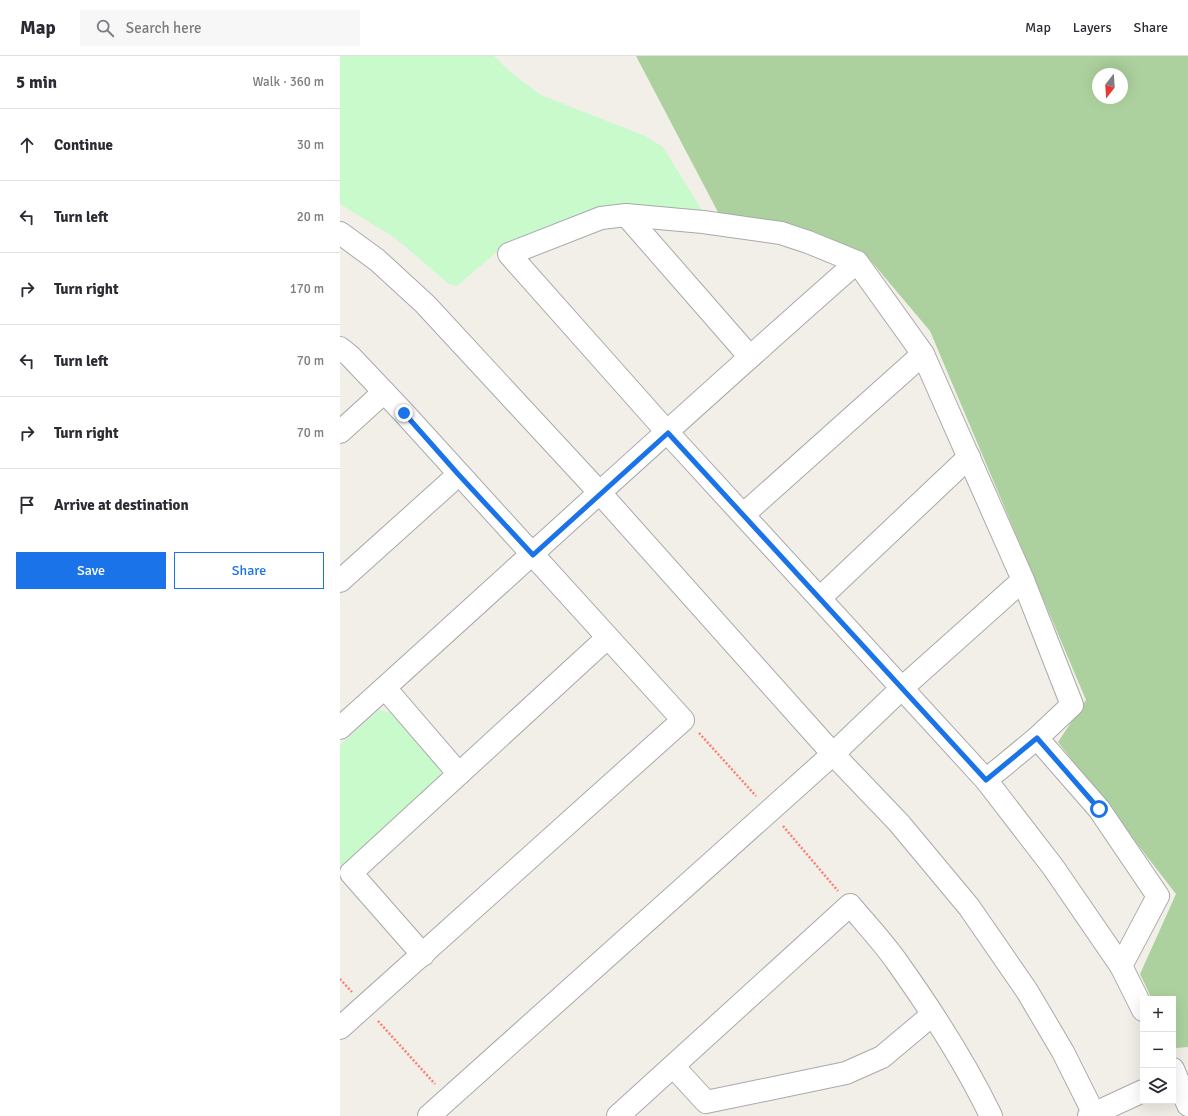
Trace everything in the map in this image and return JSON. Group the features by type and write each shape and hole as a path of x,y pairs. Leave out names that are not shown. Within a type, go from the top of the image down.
{"street":[{"path":"626,215 750,357"},
{"path":"986,780 1037,738 1072,705 1023,580 923,354 857,262 808,242 781,233 703,222 626,215 601,218 509,254 668,433 744,514 901,689 986,780 1053,867 1121,966 1140,1004"},
{"path":"340,234 376,260 425,304 600,494 833,754 899,823 969,907 1027,991 1062,1052 1092,1115 1140,1092"},
{"path":"340,728 857,262"},
{"path":"340,348 350,356 384,392 683,720 340,1028"},
{"path":"744,514 923,354"},
{"path":"340,432 384,392"},
{"path":"820,598 969,457"},
{"path":"340,581 458,474"},
{"path":"429,1116 833,754 901,689 1023,580"},
{"path":"423,955 351,873 607,638"},
{"path":"385,688 459,774"},
{"path":"1037,738 1099,809 1158,896 1121,966"},
{"path":"618,1116 850,905 896,961 970,1073 991,1116"},
{"path":"673,1066 706,1102 846,1072 882,1057 932,1015"},
{"path":"1178,1074 1188,1105"}],"path":[{"path":"683,720 695,728 756,796"},
{"path":"781,824 850,905"},
{"path":"340,979 448,1099"}],"green space":[{"path":"340,56 494,56 510,72 541,95 645,136 663,147 705,215 599,210 506,244 457,286 449,284 395,238 340,204"},
{"path":"636,56 1188,56 1188,1047 1176,1048 1176,996 1151,996 1140,974 1176,894 1058,742 1086,700 930,331 866,255 788,225 720,216"},
{"path":"379,710 393,713 441,768 440,780 340,869 340,745"}],"route":[{"path":"404,413 533,555 668,433 744,514 901,689 986,780 1037,738 1099,809"}]}
